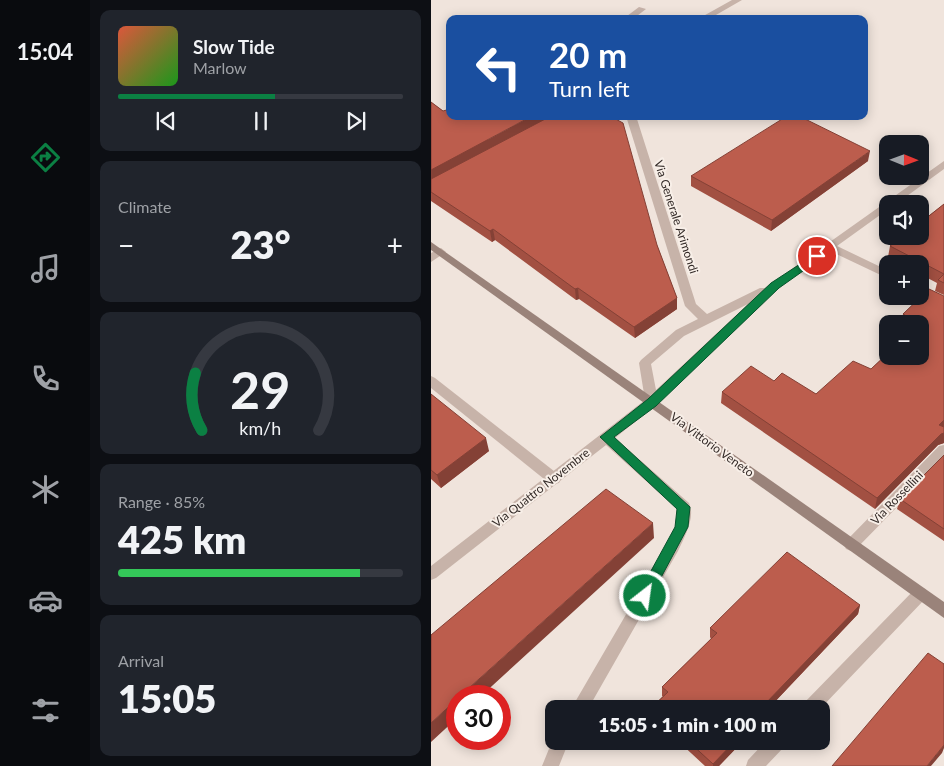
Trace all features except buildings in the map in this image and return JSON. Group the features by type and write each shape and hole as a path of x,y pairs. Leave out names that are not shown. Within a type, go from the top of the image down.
{"main road":[{"name":"Via Vittorio Veneto","path":"431,245 436,255 652,402 944,611"}],"street":[{"path":"710,15 739,0"},
{"path":"633,15 642,9"},
{"name":"Via Generale Arimondi","path":"632,120 691,306 705,319"},
{"path":"902,195 944,164"},
{"path":"652,402 645,363 679,333 775,285 879,212"},
{"path":"831,247 879,270"},
{"name":"Via Quattro Novembre","path":"431,574 652,402 775,285"},
{"path":"929,294 944,302"},
{"path":"431,381 554,479"},
{"path":"584,700 673,547 682,527 684,507 606,437"},
{"name":"Via Rossellini","path":"851,545 944,450"},
{"path":"818,700 920,594"},
{"path":"549,766 557,750"},
{"path":"754,766 769,750"}],"route":[{"path":"645,596 673,547 682,527 684,507 606,437 652,402 775,285 817,256"}]}
